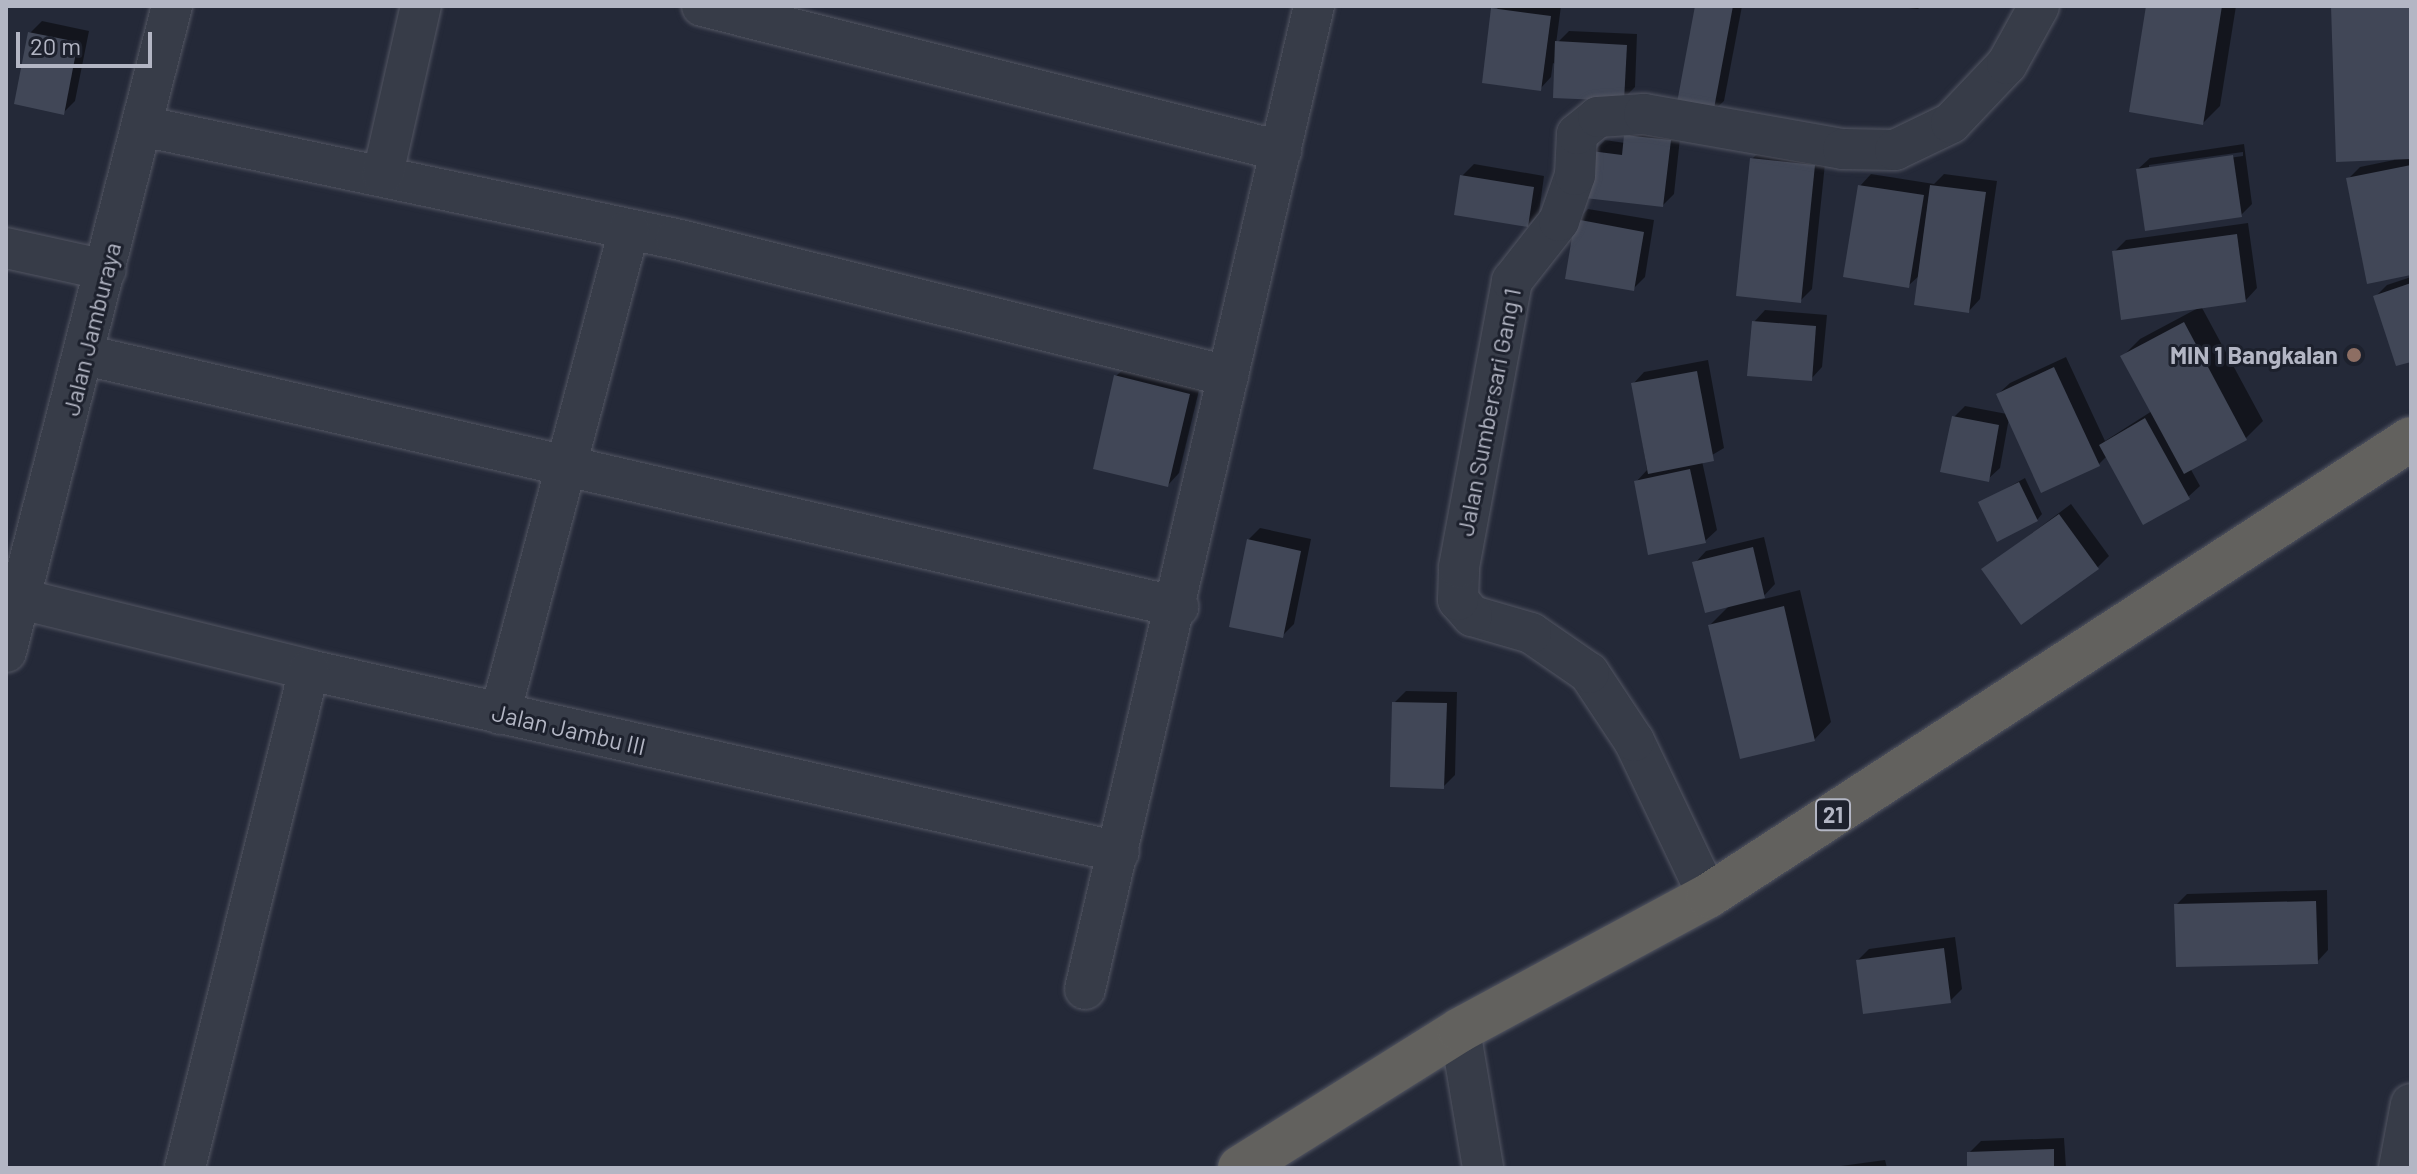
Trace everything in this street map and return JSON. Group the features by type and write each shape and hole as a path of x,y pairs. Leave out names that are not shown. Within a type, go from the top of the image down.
{"highway":[{"name":"21","path":"1240,1168 1460,1030 1708,896 2411,439"}],"street":[{"name":"Jalan Jamburaya","path":"6,652 85,355 172,6"},
{"path":"383,174 421,6"},
{"path":"702,6 1281,151"},
{"path":"1085,989 1178,607 1314,6"},
{"name":"Jalan Sumbersari Gang 1","path":"1708,896 1634,741 1589,673 1531,633 1472,616 1458,600 1459,567 1512,281 1559,221 1575,175 1577,134 1598,117 1644,114 1843,149 1895,150 1951,123 2007,64 2039,6"},
{"path":"142,126 383,174 629,230 1228,376"},
{"path":"500,714 569,468 629,230"},
{"path":"6,248 106,270"},
{"path":"85,355 1178,607"},
{"name":"Jalan Jambu III","path":"21,599 309,670 1119,852"},
{"path":"185,1168 309,670"},
{"path":"1460,1030 1483,1168"},
{"path":"2399,1168 2411,1104"}],"building":[{"path":"1695,6 1733,6 1713,114 1676,108"},
{"path":"2146,6 2222,6 2203,125 2129,112"},
{"path":"2331,6 2411,6 2411,159 2336,162"},
{"path":"1491,8 1551,16 1541,91 1482,83"},
{"path":"28,32 78,42 64,115 14,104"},
{"path":"1555,41 1627,45 1624,101 1553,98"},
{"path":"1624,135 1671,140 1663,207 1585,198 1591,151 1622,155"},
{"path":"2233,155 2242,217 2145,231 2136,169"},
{"path":"1750,158 1815,165 1801,303 1736,296"},
{"path":"2411,165 2411,275 2367,284 2346,178"},
{"path":"1460,175 1534,187 1528,227 1454,215"},
{"path":"1858,185 1924,195 1909,288 1843,277"},
{"path":"1930,185 1986,192 1969,313 1914,305"},
{"path":"1575,219 1644,232 1634,291 1565,279"},
{"path":"2237,234 2246,302 2121,320 2112,251"},
{"path":"2411,283 2411,362 2396,366 2373,296"},
{"path":"1752,321 1816,326 1812,381 1747,376"},
{"path":"2184,322 2247,440 2184,474 2120,356"},
{"path":"2054,367 2100,466 2041,493 1996,394"},
{"path":"1697,371 1714,461 1648,474 1631,383"},
{"path":"1114,375 1190,394 1168,487 1093,469"},
{"path":"1952,416 1999,425 1989,482 1940,472"},
{"path":"2145,418 2190,499 2143,525 2099,445"},
{"path":"1690,469 1706,543 1648,555 1634,481"},
{"path":"2019,482 2038,521 1997,542 1978,502"},
{"path":"2059,514 2099,569 2021,625 1981,569"},
{"path":"1247,539 1301,551 1283,638 1229,627"},
{"path":"1753,547 1765,598 1705,613 1692,562"},
{"path":"1784,606 1815,741 1740,759 1708,625"},
{"path":"1392,702 1447,703 1444,789 1390,787"},
{"path":"2316,901 2318,964 2176,967 2174,904"},
{"path":"1944,948 1951,1003 1863,1014 1856,960"},
{"path":"2054,1149 2054,1168 1967,1168 1967,1152"}],"place":[{"name":"MIN 1 Bangkalan","path":"2354,355"}]}
